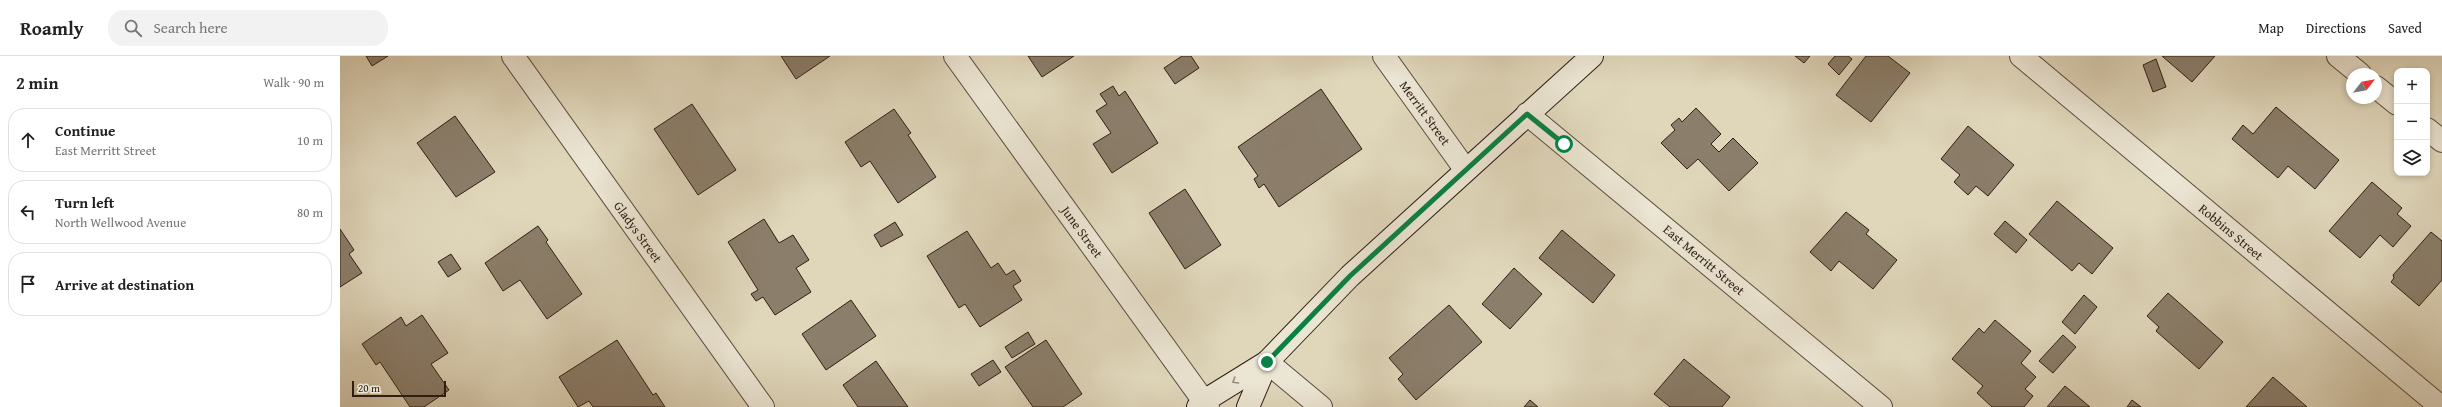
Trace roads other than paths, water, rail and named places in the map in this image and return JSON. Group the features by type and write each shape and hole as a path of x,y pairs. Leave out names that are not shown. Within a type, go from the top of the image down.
{"street":[{"name":"Gladys Street","path":"513,56 763,407"},
{"name":"June Street","path":"955,56 1203,405"},
{"name":"Merritt Street","path":"1384,56 1465,169"},
{"path":"1203,405 1267,362 1350,276 1465,169 1592,56"},
{"name":"Robbins Street","path":"2021,56 2441,407"},
{"path":"2338,56 2353,68"},
{"path":"2382,92 2394,102"},
{"name":"East Merritt Street","path":"1527,114 1881,407"},
{"path":"2430,131 2442,141"},
{"path":"1248,407 1267,362"},
{"path":"1267,362 1321,407"}]}
